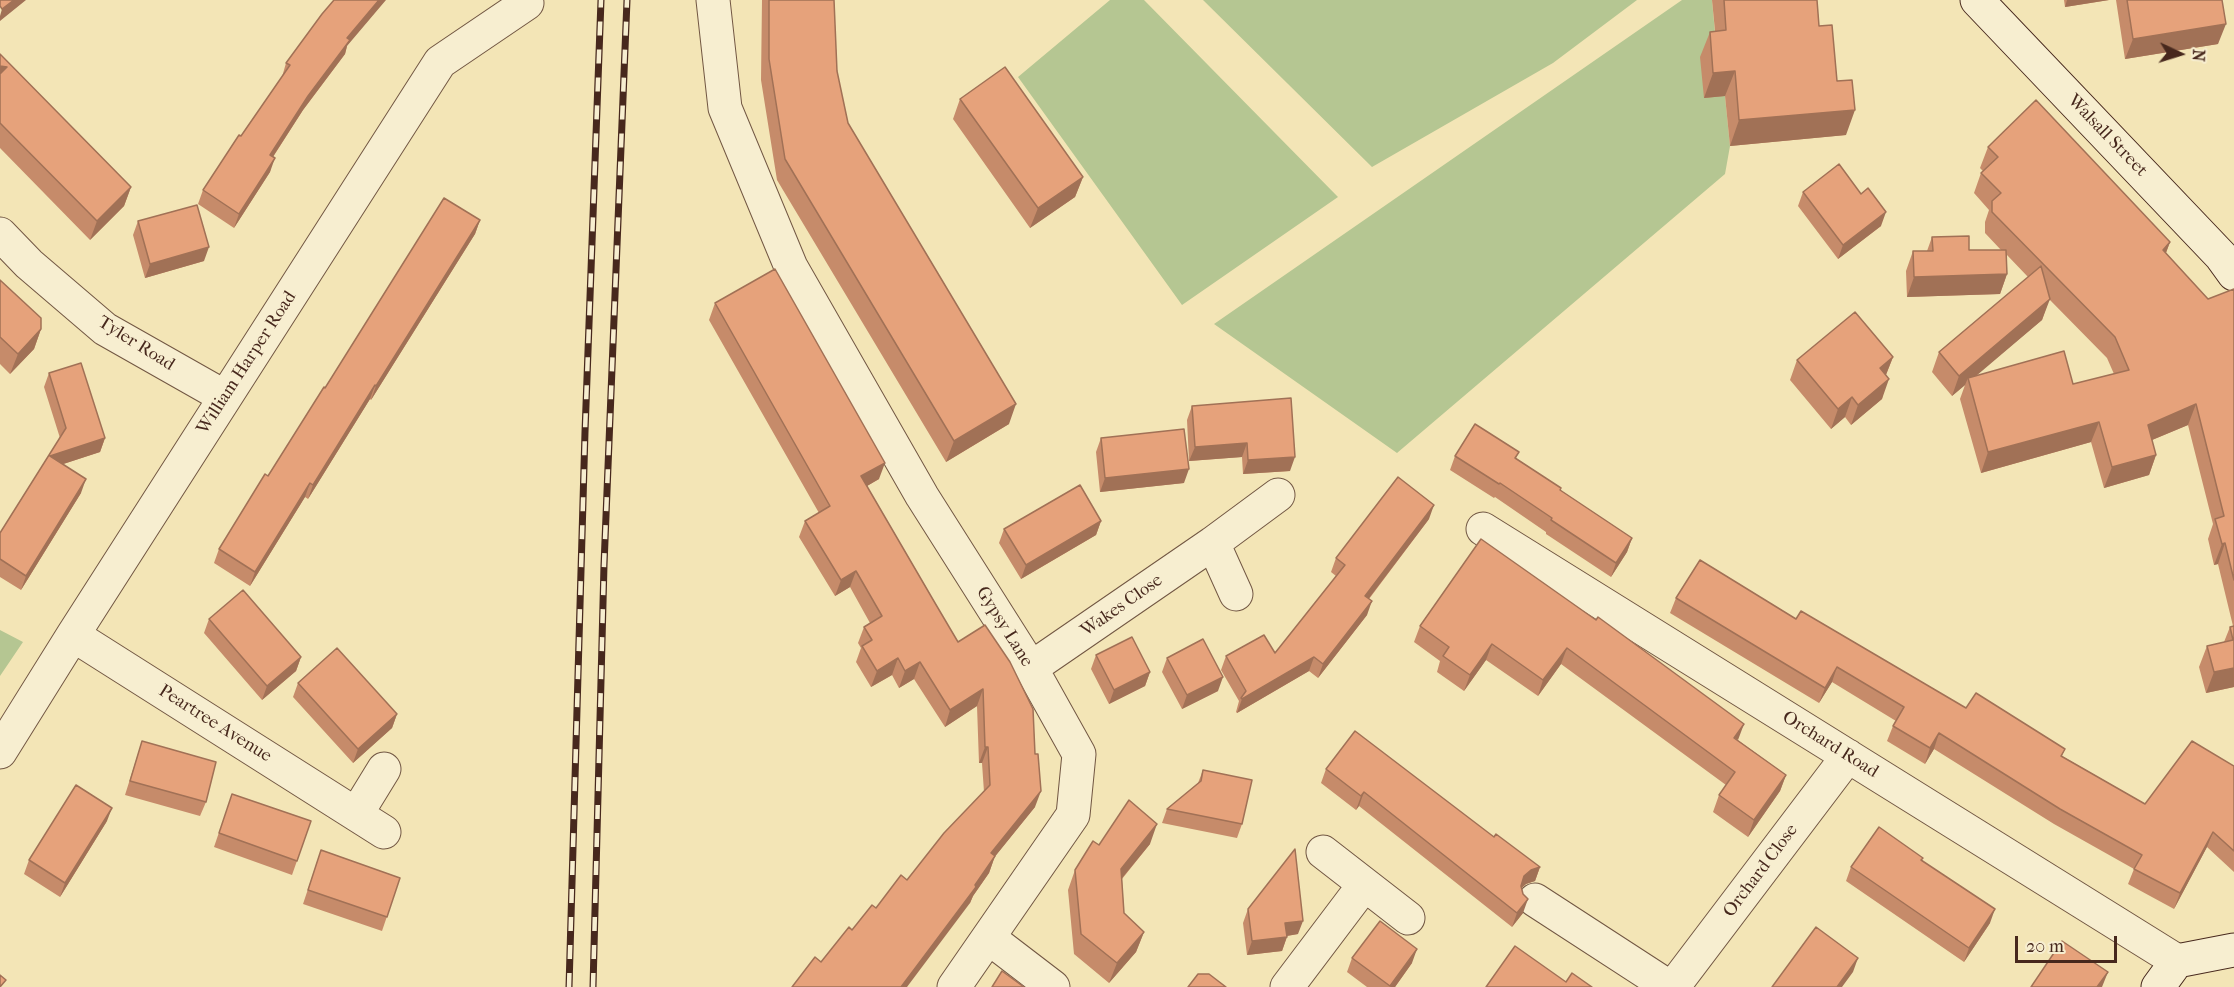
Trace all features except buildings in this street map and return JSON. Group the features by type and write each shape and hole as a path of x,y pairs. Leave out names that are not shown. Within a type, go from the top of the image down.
{"street":[{"name":"Gypsy Lane","path":"712,0 725,108 791,267 922,496 1031,669 1079,754 1073,815 954,987"},
{"name":"Walsall Street","path":"1977,0 2230,258"},
{"name":"William Harper Road","path":"0,752 440,62 527,3"},
{"name":"Tyler Road","path":"0,234 29,264 105,329 225,397"},
{"name":"Wakes Close","path":"1031,669 1213,543 1278,495"},
{"name":"Orchard Road","path":"1483,529 1848,756 2168,974"},
{"path":"1213,543 1236,594"},
{"name":"Peartree Avenue","path":"73,635 384,832"},
{"name":"Orchard Close","path":"1535,900 1671,987 1848,756"},
{"path":"357,813 384,769"},
{"path":"1323,852 1408,918"},
{"path":"1287,987 1364,885"},
{"path":"989,939 1053,987"},
{"path":"2168,974 2234,950"}],"green space":[{"path":"1110,0 1144,0 1338,197 1182,305 1018,77"},
{"path":"1203,0 1637,0 1553,63 1372,167"},
{"path":"1682,0 1712,0 1730,146 1725,174 1397,453 1214,324"},
{"path":"0,630 23,642 0,676"}],"railway":[{"path":"569,987 585,432 601,0"},
{"path":"593,987 604,565 627,0"}]}
